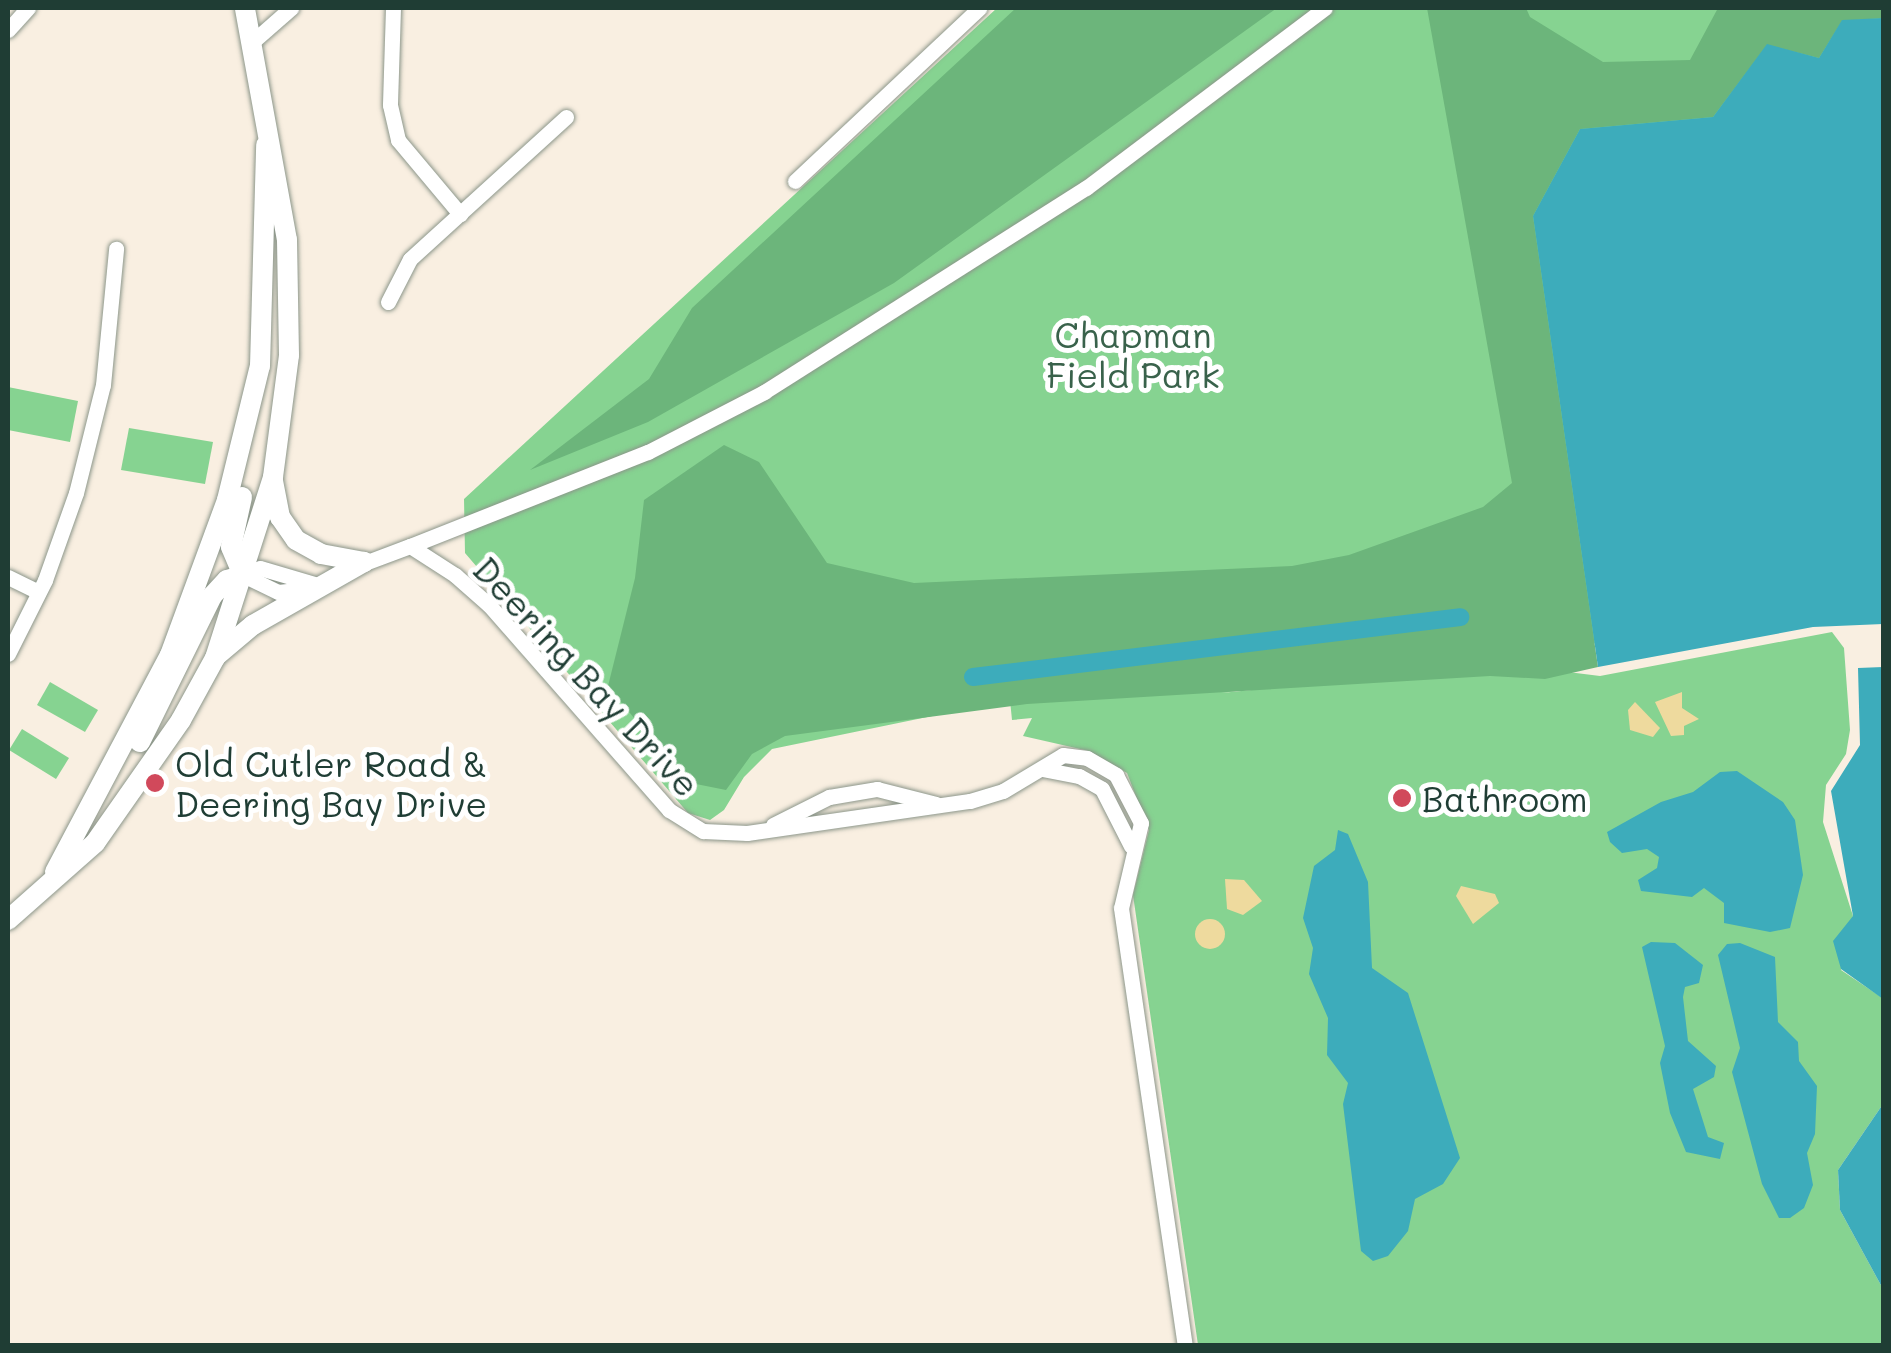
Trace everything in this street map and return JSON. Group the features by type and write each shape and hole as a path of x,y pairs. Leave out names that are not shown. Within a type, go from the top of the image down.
{"main road":[{"path":"8,920 55,872 111,824 215,658 273,477 287,381 289,298 283,201 266,145 248,8"},
{"path":"243,575 233,562 231,540 256,436 266,145"},
{"path":"102,789 170,655 208,561 260,366"},
{"path":"273,477 280,517 296,540 322,554 364,562"},
{"path":"215,658 253,626 364,562"},
{"path":"55,872 67,840 162,708 212,596 227,580 243,575"}],"street":[{"path":"8,30 28,8"},
{"path":"250,44 291,8"},
{"path":"393,8 390,105 398,140 460,214"},
{"path":"795,182 979,8"},
{"path":"243,575 260,568 318,585 364,562 632,459 764,392 1086,188 1325,8"},
{"path":"388,302 410,258 566,118"},
{"path":"8,654 39,592 97,414 116,250"},
{"name":"Deering Bay Drive","path":"410,546 484,599 676,816 710,833 766,830 989,797 1075,755 1116,775 1138,810 1140,834 1132,846 1122,908 1185,1346"},
{"path":"8,577 39,592"},
{"name":"Deering Bay Drive","path":"766,830 830,797 877,790 941,805"}],"green space":[{"name":"Chapman Field Park","path":"997,8 1883,8 1883,605 1221,693 1511,665 1600,676 1832,632 1844,648 1850,730 1846,754 1826,785 1823,822 1853,916 1841,970 1884,999 1883,1104 1838,1170 1840,1210 1883,1289 1883,1345 1198,1345 1133,895 1149,830 1127,773 1089,751 1023,736 1032,718 1012,720 1010,700 772,749 744,777 724,810 710,820 688,813 465,553 464,499"},
{"path":"1016,8 1277,8 894,283 648,422 530,470 649,379 692,308"},
{"path":"1427,8 1526,8 1530,17 1603,62 1690,60 1718,8 1883,8 1883,18 1842,21 1819,58 1767,45 1713,117 1580,129 1533,216 1598,667 1545,679 1490,676 1027,704 785,736 752,754 726,790 686,782 608,686 635,578 644,500 724,445 759,462 827,563 914,583 1292,566 1349,555 1483,507 1512,483"},
{"path":"8,387 78,401 70,442 8,430"},
{"path":"129,428 213,442 205,484 121,470"},
{"path":"50,682 98,710 85,732 37,705"},
{"path":"22,729 69,758 56,779 9,750"}],"sand":[{"path":"1682,692 1682,708 1699,719 1684,726 1684,735 1671,736 1655,702"},
{"path":"1635,702 1660,728 1653,737 1630,730 1628,710"},
{"path":"1225,879 1244,880 1262,901 1243,915 1227,909"},
{"path":"1461,886 1495,894 1499,903 1473,924 1456,896"},
{"path":"1210,919 1221,923 1225,934 1221,945 1210,949 1199,945 1195,934 1199,923"}],"water":[{"path":"1883,18 1883,624 1813,627 1598,667 1533,216 1580,129 1713,117 1767,44 1819,58 1842,20"},
{"path":"1884,667 1883,999 1841,969 1833,941 1853,916 1831,791 1860,745 1858,668"},
{"path":"1737,771 1783,802 1795,820 1803,875 1790,928 1770,932 1724,923 1724,903 1704,888 1692,897 1641,891 1638,880 1657,868 1659,857 1647,849 1622,853 1610,842 1607,832 1661,802 1693,792 1720,772"},
{"path":"1338,830 1348,834 1368,882 1372,968 1408,993 1460,1158 1443,1184 1415,1199 1408,1231 1388,1256 1373,1261 1361,1251 1343,1104 1348,1083 1327,1055 1328,1018 1309,974 1313,948 1303,918 1314,866 1335,850"},
{"path":"1651,942 1675,943 1703,965 1699,983 1685,987 1683,997 1688,1041 1716,1066 1714,1077 1693,1089 1708,1137 1724,1143 1720,1159 1686,1152 1670,1113 1660,1063 1665,1046 1642,947"},
{"path":"1740,943 1775,957 1778,1022 1798,1042 1799,1061 1817,1086 1815,1134 1807,1153 1813,1185 1804,1208 1790,1218 1779,1218 1762,1184 1732,1072 1740,1048 1718,955 1727,944"},
{"path":"1883,1104 1883,1289 1840,1210 1838,1170"}],"waterway":[{"path":"973,677 1460,617"}],"place":[{"name":"Old Cutler Road & Deering Bay Drive","path":"155,783"},
{"name":"Bathroom","path":"1402,798"}]}
